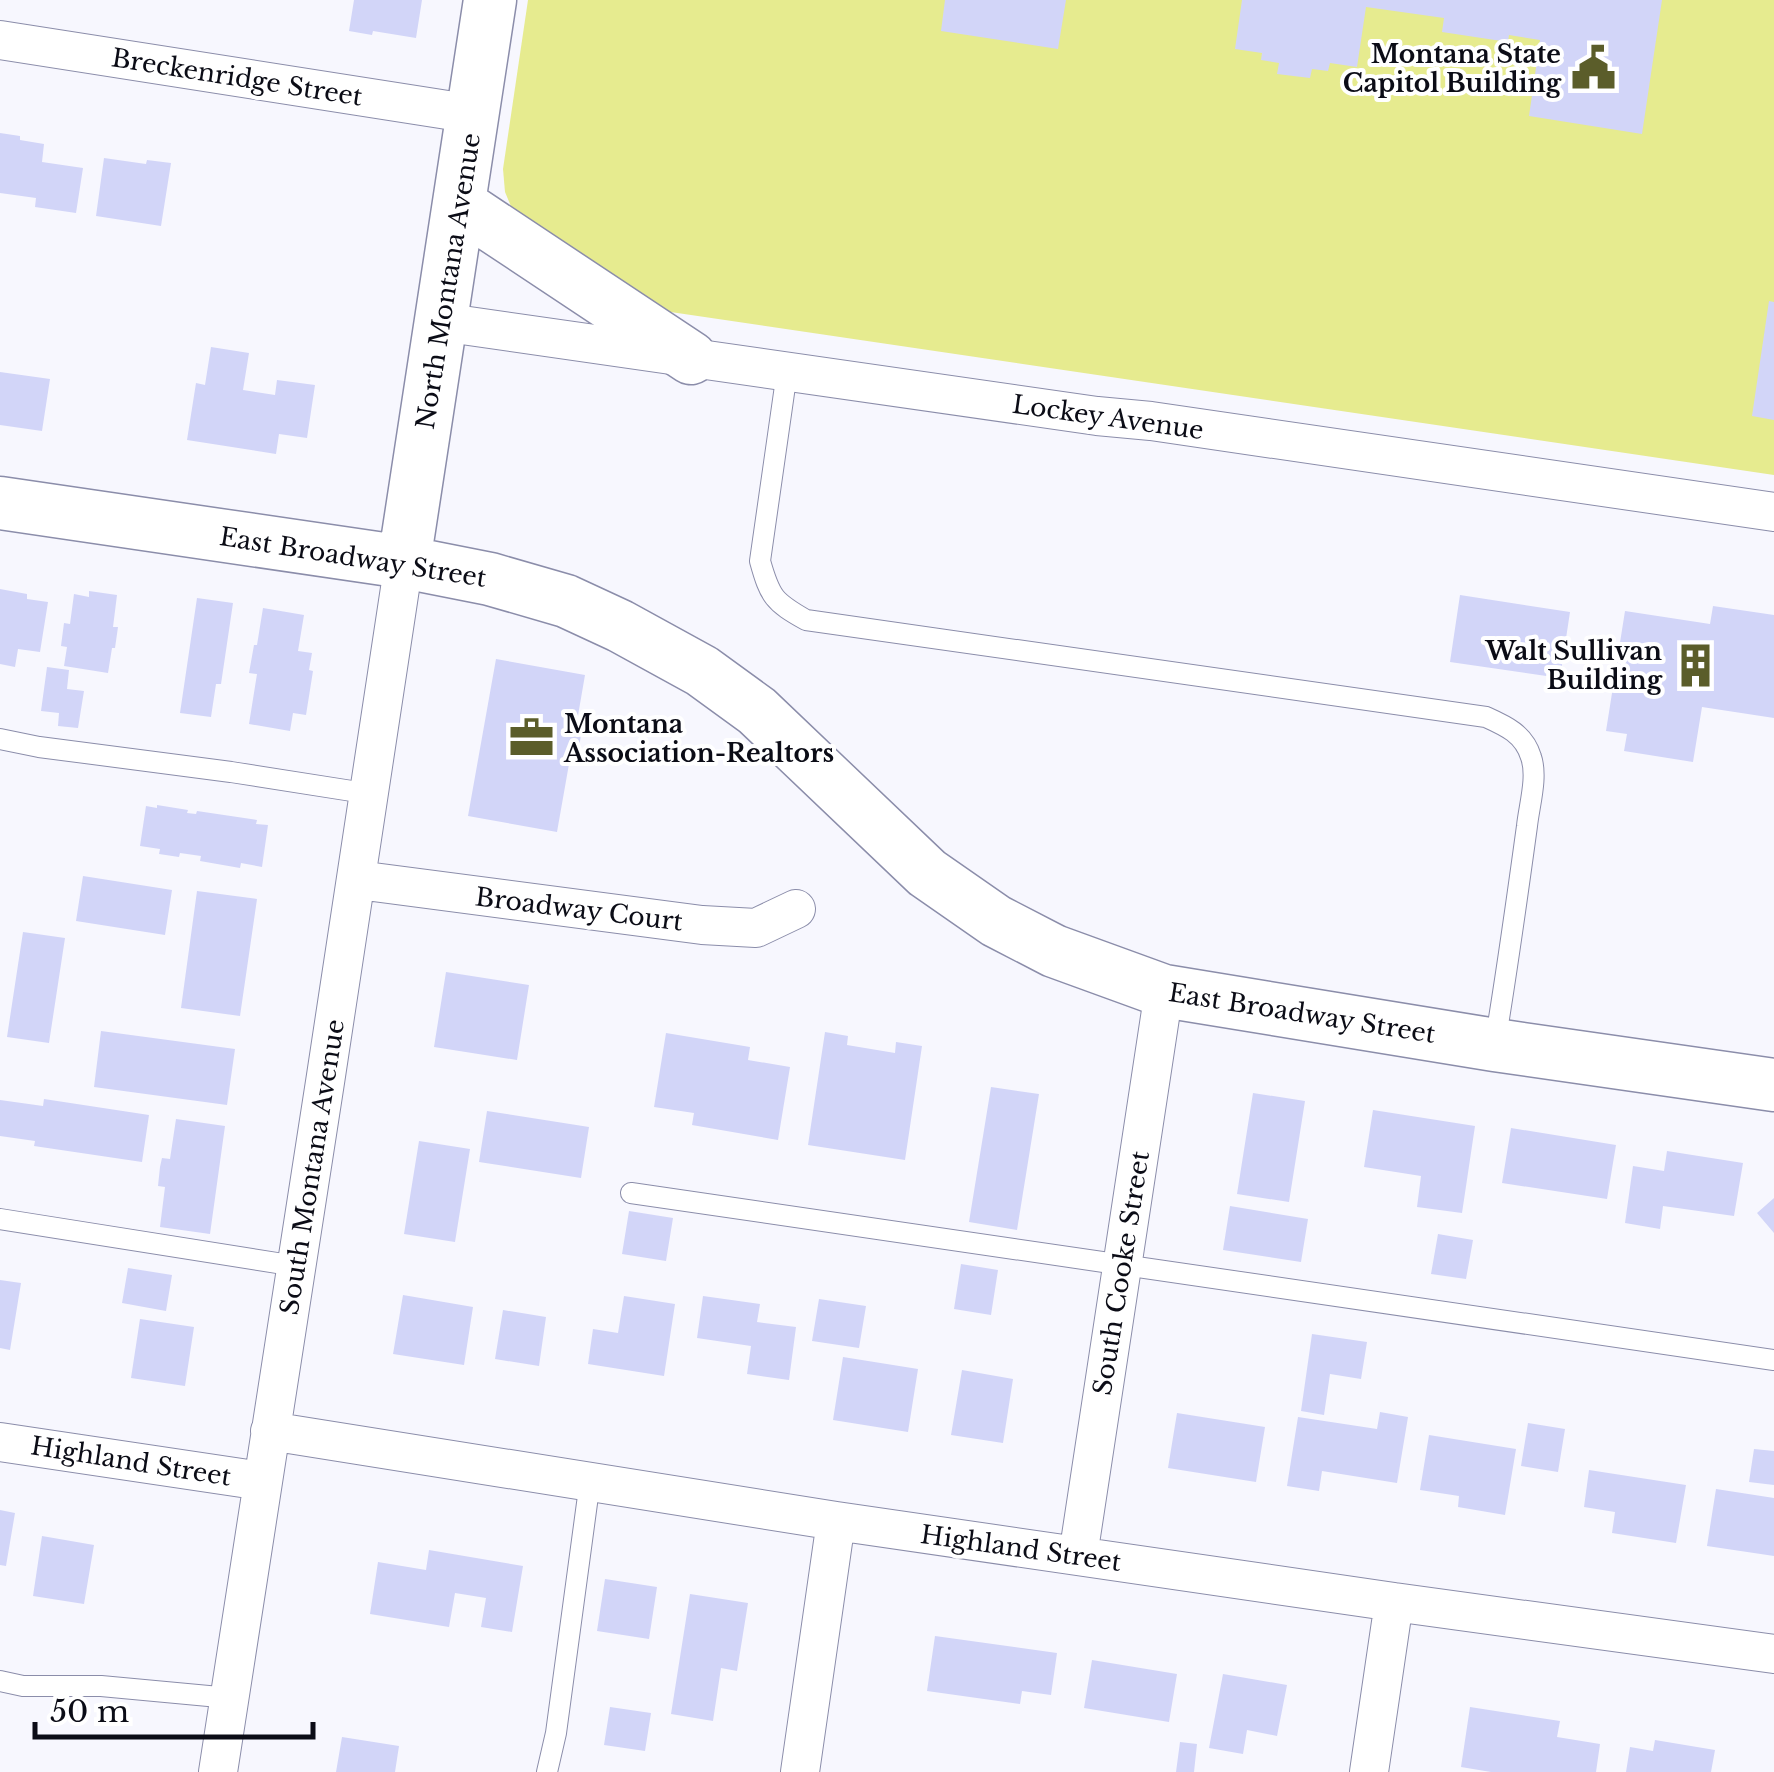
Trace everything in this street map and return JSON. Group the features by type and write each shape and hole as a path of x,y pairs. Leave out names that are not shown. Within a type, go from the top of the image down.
{"street":[{"name":"North Montana Avenue","path":"404,562 490,0"},
{"name":"Breckenridge Street","path":"0,40 473,114"},
{"path":"459,204 691,358"},
{"name":"Lockey Avenue","path":"442,322 1774,512"},
{"name":"East Broadway Street","path":"0,503 404,562 490,579 566,600 702,671 756,711 927,873 996,922 1054,951 1164,991 1774,1085"},
{"name":"South Montana Avenue","path":"218,1772 404,562"},
{"name":"Broadway Court","path":"358,880 702,925 756,928 796,909"},
{"name":"South Cooke Street","path":"1078,1556 1164,991"},
{"name":"Highland Street","path":"270,1430 836,1521 1774,1654"},
{"name":"Highland Street","path":"0,1442 262,1481"},
{"path":"800,1772 836,1521"},
{"path":"1369,1772 1394,1602"}],"lane":[{"path":"787,372 760,561 768,588 781,606 806,620 1486,717 1512,729 1532,759 1532,784 1495,1045"},
{"path":"0,739 370,794"},
{"path":"630,1193 1774,1360"},
{"path":"0,1219 296,1266"},
{"path":"546,1772 556,1733 590,1482"},
{"path":"0,1681 22,1686 101,1686 230,1698"}],"green space":[{"path":"528,0 1774,0 1774,475 657,310 518,223 505,192 503,169"}],"building":[{"path":"354,0 422,0 416,38 349,31"},
{"path":"945,0 1066,0 1058,49 941,31"},
{"name":"Montana State Capitol Building","path":"1242,0 1662,0 1642,134 1529,116 1540,40 1509,35 1508,42 1442,32 1444,18 1366,7 1357,67 1330,63 1328,71 1312,69 1310,78 1277,74 1279,63 1261,60 1262,53 1235,49"},
{"path":"0,133 44,144 42,162 83,168 76,213 35,207 36,198 0,193"},
{"path":"104,158 171,163 161,226 96,216"},
{"path":"1769,301 1774,302 1774,420 1752,416"},
{"path":"211,347 249,353 243,390 275,395 277,380 315,385 307,438 279,434 276,454 187,440 196,383 205,385"},
{"path":"0,372 50,379 42,431 0,425"},
{"path":"0,589 48,602 40,652 18,649 15,667 0,664"},
{"path":"89,591 117,595 113,627 118,627 108,673 64,666 64,623 70,624 74,594 89,597"},
{"path":"1460,595 1570,612 1560,678 1450,662"},
{"path":"197,598 233,603 221,684 216,684 211,717 180,713"},
{"name":"Walt Sullivan Building","path":"1713,606 1774,615 1774,718 1702,707 1693,762 1624,751 1627,734 1606,731 1625,611 1710,624"},
{"path":"263,608 304,615 298,651 312,653 309,670 313,671 306,715 293,713 290,731 249,724 257,674 249,673"},
{"name":"Montana Association-Realtors","path":"496,659 585,675 576,727 582,728 579,748 572,747 557,832 468,816"},
{"path":"47,667 69,670 67,689 84,691 78,728 58,726 59,713 41,711"},
{"path":"146,806 268,825 262,867 241,863 240,868 200,861 201,856 159,854 160,849 140,846"},
{"path":"83,876 172,890 165,935 76,921"},
{"path":"197,891 257,899 240,1016 181,1008"},
{"path":"23,932 65,938 49,1043 7,1037"},
{"path":"446,972 529,985 517,1060 434,1047"},
{"path":"101,1031 235,1049 227,1105 94,1087"},
{"path":"825,1032 848,1036 847,1045 895,1053 896,1042 922,1046 905,1160 808,1145"},
{"path":"666,1033 750,1047 748,1060 790,1067 778,1140 692,1125 694,1113 654,1107"},
{"path":"991,1087 1039,1094 1017,1230 969,1222"},
{"path":"1253,1093 1305,1101 1289,1202 1237,1194"},
{"path":"44,1099 149,1115 142,1162 34,1146 35,1141 0,1136 0,1100 43,1106"},
{"path":"1373,1110 1475,1126 1462,1213 1417,1207 1421,1176 1364,1167"},
{"path":"487,1111 589,1127 581,1178 479,1162"},
{"path":"176,1119 225,1126 210,1234 160,1227 165,1187 158,1186 160,1167 162,1158 170,1159"},
{"path":"1511,1128 1616,1145 1607,1199 1502,1183"},
{"path":"419,1141 470,1149 455,1242 404,1234"},
{"path":"1667,1151 1743,1163 1734,1216 1663,1206 1660,1229 1625,1223 1633,1166 1664,1171"},
{"path":"1774,1198 1774,1233 1757,1213"},
{"path":"1230,1206 1308,1219 1301,1262 1223,1250"},
{"path":"629,1211 673,1218 666,1261 622,1254"},
{"path":"1438,1234 1473,1240 1466,1279 1431,1274"},
{"path":"961,1264 998,1270 991,1315 954,1309"},
{"path":"128,1268 172,1275 166,1311 122,1303"},
{"path":"0,1280 21,1283 10,1350 0,1348"},
{"path":"403,1295 473,1307 464,1365 393,1354"},
{"path":"624,1296 675,1304 664,1376 588,1364 593,1329 618,1333"},
{"path":"703,1296 760,1304 757,1322 796,1327 789,1380 747,1374 751,1346 697,1338"},
{"path":"819,1299 866,1306 859,1348 812,1341"},
{"path":"503,1310 546,1317 539,1366 495,1359"},
{"path":"140,1319 194,1327 185,1386 131,1378"},
{"path":"1312,1334 1367,1342 1361,1379 1330,1374 1324,1415 1301,1411"},
{"path":"843,1357 918,1369 908,1432 833,1420"},
{"path":"962,1370 1013,1379 1003,1443 951,1435"},
{"path":"1380,1412 1408,1417 1397,1483 1322,1471 1319,1491 1287,1486 1298,1417 1377,1429"},
{"path":"1177,1413 1265,1427 1256,1482 1168,1468"},
{"path":"1528,1423 1565,1429 1558,1472 1521,1466"},
{"path":"1429,1435 1516,1449 1505,1515 1458,1507 1459,1496 1420,1490"},
{"path":"1754,1449 1774,1451 1774,1485 1749,1482"},
{"path":"1589,1470 1686,1485 1676,1543 1612,1533 1615,1512 1584,1507"},
{"path":"1716,1489 1774,1498 1774,1556 1707,1546"},
{"path":"0,1510 15,1513 6,1566 0,1565"},
{"path":"42,1536 94,1545 84,1604 33,1596"},
{"path":"429,1550 523,1566 512,1632 481,1627 486,1598 455,1593 449,1627 370,1614 378,1562 426,1570"},
{"path":"605,1579 657,1587 649,1639 597,1631"},
{"path":"690,1594 748,1603 737,1671 721,1668 713,1721 671,1714"},
{"path":"935,1636 1057,1653 1051,1695 1022,1691 1020,1704 927,1691"},
{"path":"1092,1660 1177,1674 1169,1722 1084,1708"},
{"path":"1223,1674 1287,1685 1277,1736 1247,1730 1243,1754 1209,1748"},
{"path":"610,1707 651,1713 645,1751 604,1745"},
{"path":"1470,1707 1560,1721 1557,1737 1600,1744 1596,1772 1491,1772 1461,1767"},
{"path":"342,1737 399,1746 395,1772 336,1772"},
{"path":"1655,1740 1715,1750 1711,1772 1626,1772 1630,1747 1653,1751"},
{"path":"1180,1742 1197,1744 1194,1772 1176,1772"}],"place":[{"name":"Montana State Capitol Building","path":"1594,68"},
{"name":"Walt Sullivan Building","path":"1695,665"},
{"name":"Montana Association-Realtors","path":"531,738"}]}
